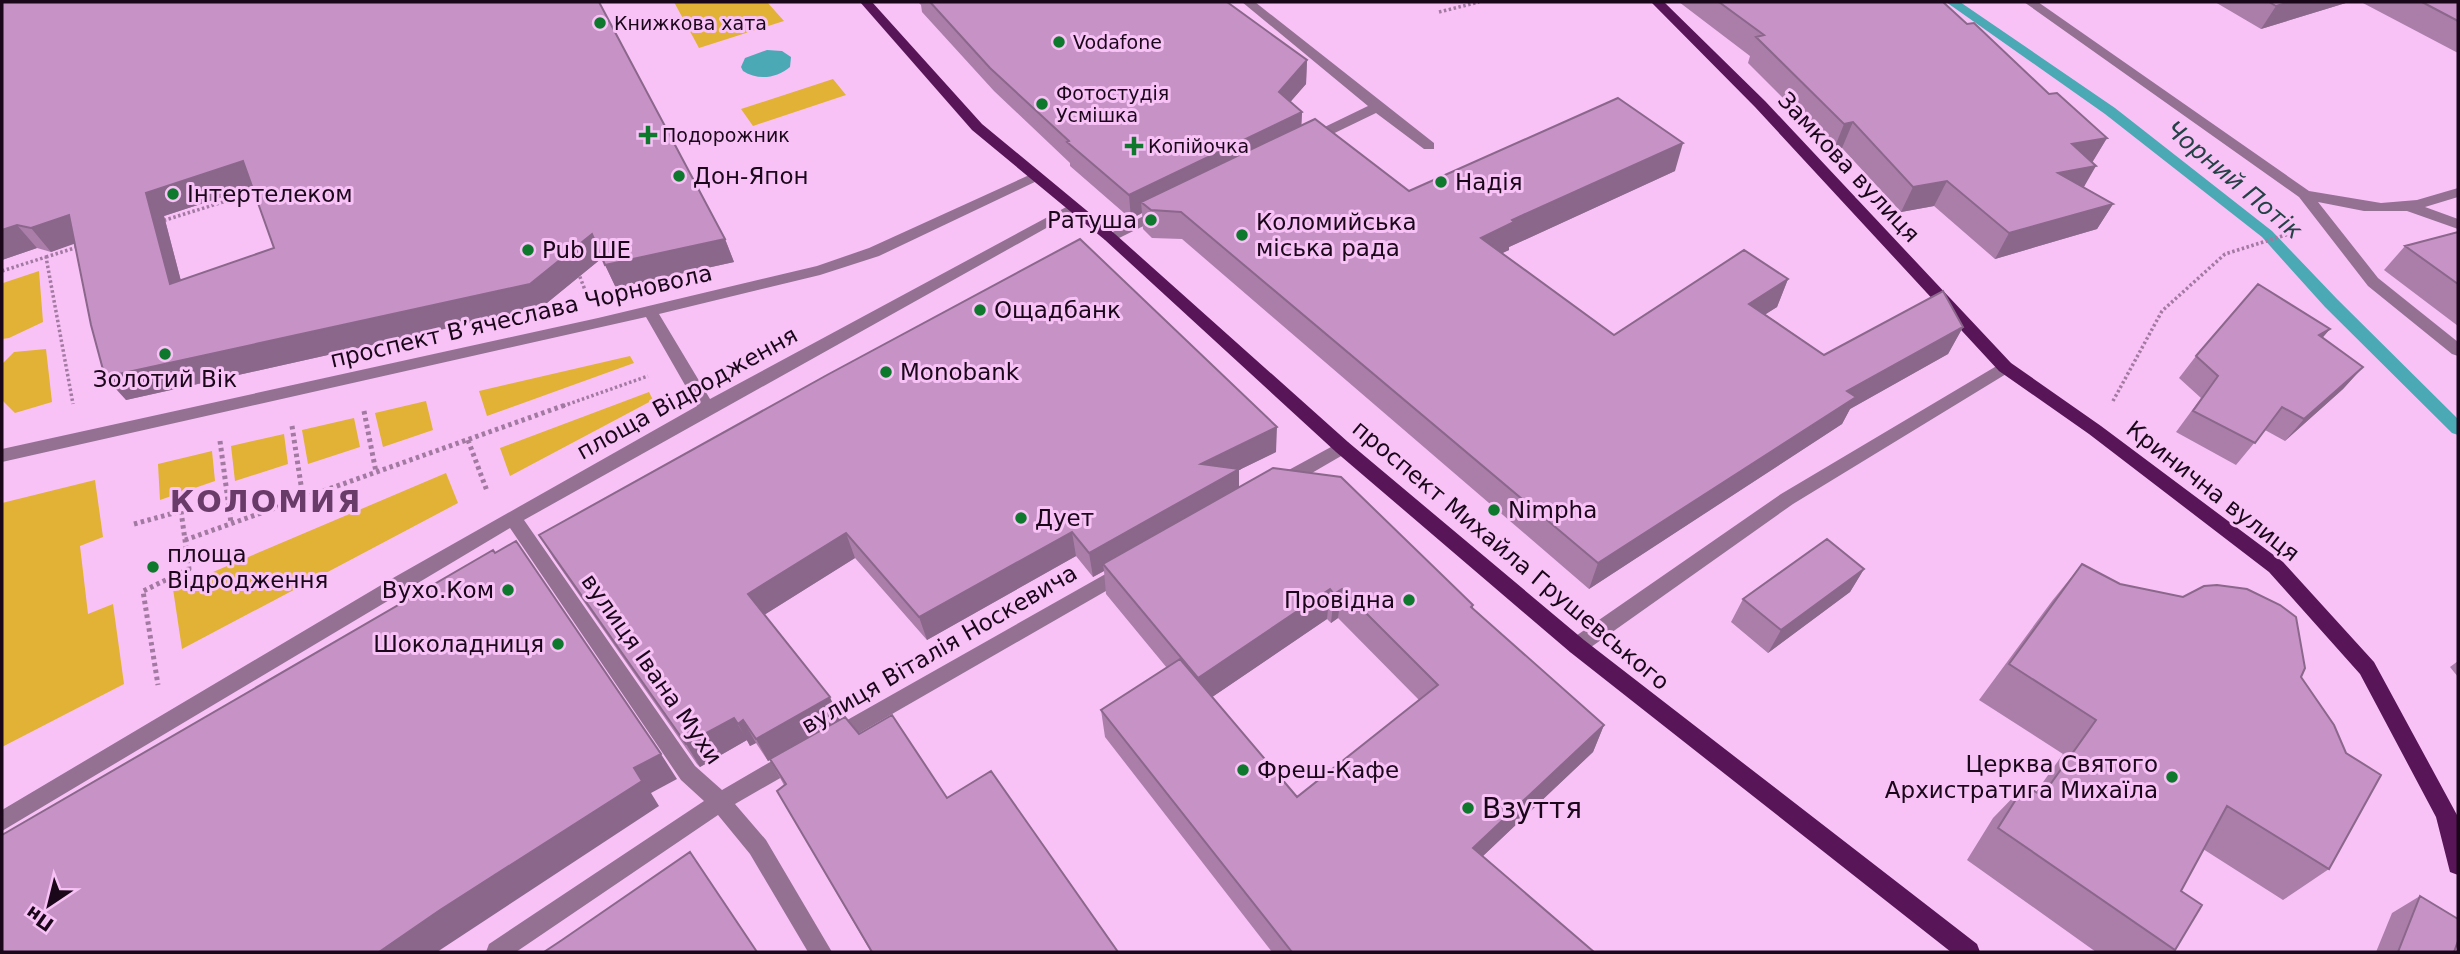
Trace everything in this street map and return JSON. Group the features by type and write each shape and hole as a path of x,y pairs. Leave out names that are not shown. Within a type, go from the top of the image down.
{"main road":[{"name":"проспект Михайла Грушевського","path":"866,2 977,127 1110,237 1342,447 1577,646 1969,952"},
{"name":"Замкова вулиця","path":"1657,2 1760,104 2005,367"},
{"name":"Кринична вулиця","path":"2005,367 2095,430 2276,567 2367,668 2446,815 2458,865"}],"street":[{"path":"1248,2 1429,146"},
{"path":"2030,2 2304,194 2373,282 2458,350"},
{"path":"1292,149 1377,107"},
{"name":"проспект Вʼячеслава Чорновола","path":"2,455 598,323 848,262 1037,176"},
{"path":"2304,194 2373,209 2412,207 2458,192"},
{"path":"1110,237 1182,202"},
{"path":"2412,207 2458,224"},
{"name":"площа Відродження","path":"2,821 162,722 507,521 1075,208"},
{"path":"650,311 707,409"},
{"path":"1577,646 1787,499 2005,367"},
{"path":"1259,495 1342,447"},
{"name":"вулиця Івана Мухи","path":"507,521 688,773 720,802 758,847 821,952"},
{"name":"вулиця Віталія Носкевича","path":"497,952 720,802 1139,563"}],"path":[{"path":"1440,12 1479,2"},
{"path":"152,224 270,187"},
{"path":"2095,430 2139,358 2162,311 2224,254 2281,236"},
{"path":"2,271 86,245"},
{"path":"46,257 79,438"},
{"path":"574,260 598,323"},
{"path":"185,540 681,364"},
{"path":"358,376 376,472"},
{"path":"286,392 303,498"},
{"path":"214,408 231,523"},
{"path":"468,440 507,521"},
{"path":"134,524 181,511 189,569 143,591 162,722"}],"shaded area":[{"path":"674,2 767,2 784,21 699,48"},
{"path":"767,50 782,51 791,57 790,67 767,77 743,71 741,67 745,58"},
{"path":"833,79 846,95 753,126 741,109"},
{"path":"39,271 43,322 2,339 3,283"},
{"path":"46,349 52,402 15,413 2,400 2,364 14,352"},
{"path":"630,356 634,363 487,416 479,391"},
{"path":"649,392 653,400 510,476 500,448"},
{"path":"426,401 433,430 383,447 375,413"},
{"path":"354,418 360,447 308,464 302,430"},
{"path":"284,434 288,464 235,481 231,446"},
{"path":"212,451 215,481 160,500 158,464"},
{"path":"446,473 458,503 182,649 173,589"},
{"path":"95,480 103,537 80,546 88,614 113,604 124,684 2,747 2,503"}],"building":[{"path":"2,2 599,2 725,239 605,265 592,234 530,284 105,377 91,325 69,215 31,228 17,225 2,230","holes":["243,161 274,248 170,284 146,193"]},
{"path":"930,2 1227,2 1307,60 1279,92 1302,112 1129,195 1067,142 1069,141 990,68"},
{"path":"1719,2 1943,2 1967,24 1974,23 2049,94 2057,93 2107,138 2072,144 2096,166 2058,173 2113,204 2009,233 1947,181 1913,187 1853,122 1844,124 1756,37 1764,35"},
{"path":"2269,2 2290,2 2276,6"},
{"path":"2422,2 2458,2 2458,21"},
{"path":"1618,98 1683,143 1512,220 1514,222 1481,238 1614,335 1744,250 1788,279 1749,304 1824,355 1943,291 1963,327 1847,391 1856,397 1598,563 1181,212 1151,210 1141,202 1315,119 1409,191"},
{"path":"2458,232 2458,284 2405,246"},
{"path":"1080,239 1277,427 1201,464 1239,469 1089,553 1072,532 919,617 846,533 748,594 830,697 756,739 743,720 738,724 734,718 686,744 539,535 827,375"},
{"path":"2258,284 2330,329 2319,335 2363,367 2304,419 2282,407 2255,443 2193,411 2218,376 2196,356"},
{"path":"1273,468 1341,477 1473,605 1471,607 1604,725 1473,848 1594,952 1292,952 1101,710 1180,659 1297,797 1438,685 1342,589 1334,594 1330,589 1198,678 1103,564"},
{"path":"1827,539 1864,569 1781,630 1743,599"},
{"path":"516,541 661,754 634,768 642,781 379,952 2,952 2,835 493,550 495,553"},
{"name":"Церква Святого Архистратига Михаїла","path":"2082,564 2120,584 2183,597 2204,586 2217,585 2247,589 2280,605 2296,617 2305,668 2301,677 2334,725 2346,753 2381,775 2329,869 2227,806 2181,891 2202,905 2175,950 1998,828 2025,785 2042,796 2096,720 2009,664"},
{"path":"892,715 947,798 991,771 1118,952 872,952 777,791 786,784 770,759 845,717 859,734"},
{"path":"690,852 757,952 544,952 562,940"},
{"path":"2420,896 2458,919 2458,941 2454,952 2398,952"}],"waterway":[{"name":"Чорний Потік","path":"1952,2 2110,111 2267,234 2331,303 2458,429"}],"place":[{"name":"Книжкова хата","path":"600,23"},
{"name":"Vodafone","path":"1059,42"},
{"name":"Фотостудія Усмішка","path":"1042,104"},
{"name":"Подорожник","path":"648,135"},
{"name":"Копійочка","path":"1134,146"},
{"name":"Дон-Япон","path":"679,176"},
{"name":"Надія","path":"1441,182"},
{"name":"Інтертелеком","path":"173,194"},
{"name":"Ратуша","path":"1151,220"},
{"name":"Коломийська міська рада","path":"1242,235"},
{"name":"Pub ШЕ","path":"528,250"},
{"name":"Ощадбанк","path":"980,310"},
{"name":"Золотий Вік","path":"165,354"},
{"name":"Monobank","path":"886,372"},
{"name":"Nimpha","path":"1494,510"},
{"name":"Дует","path":"1021,518"},
{"name":"площа Відродження","path":"153,567"},
{"name":"Вухо.Ком","path":"508,590"},
{"name":"Провідна","path":"1409,600"},
{"name":"Шоколадниця","path":"558,644"},
{"name":"Фреш-Кафе","path":"1243,770"},
{"name":"Церква Святого Архистратига Михаїла","path":"2172,777"},
{"name":"Взуття","path":"1468,808"}],"district":[{"name":"КОЛОМИЯ","path":"266,502"}]}
